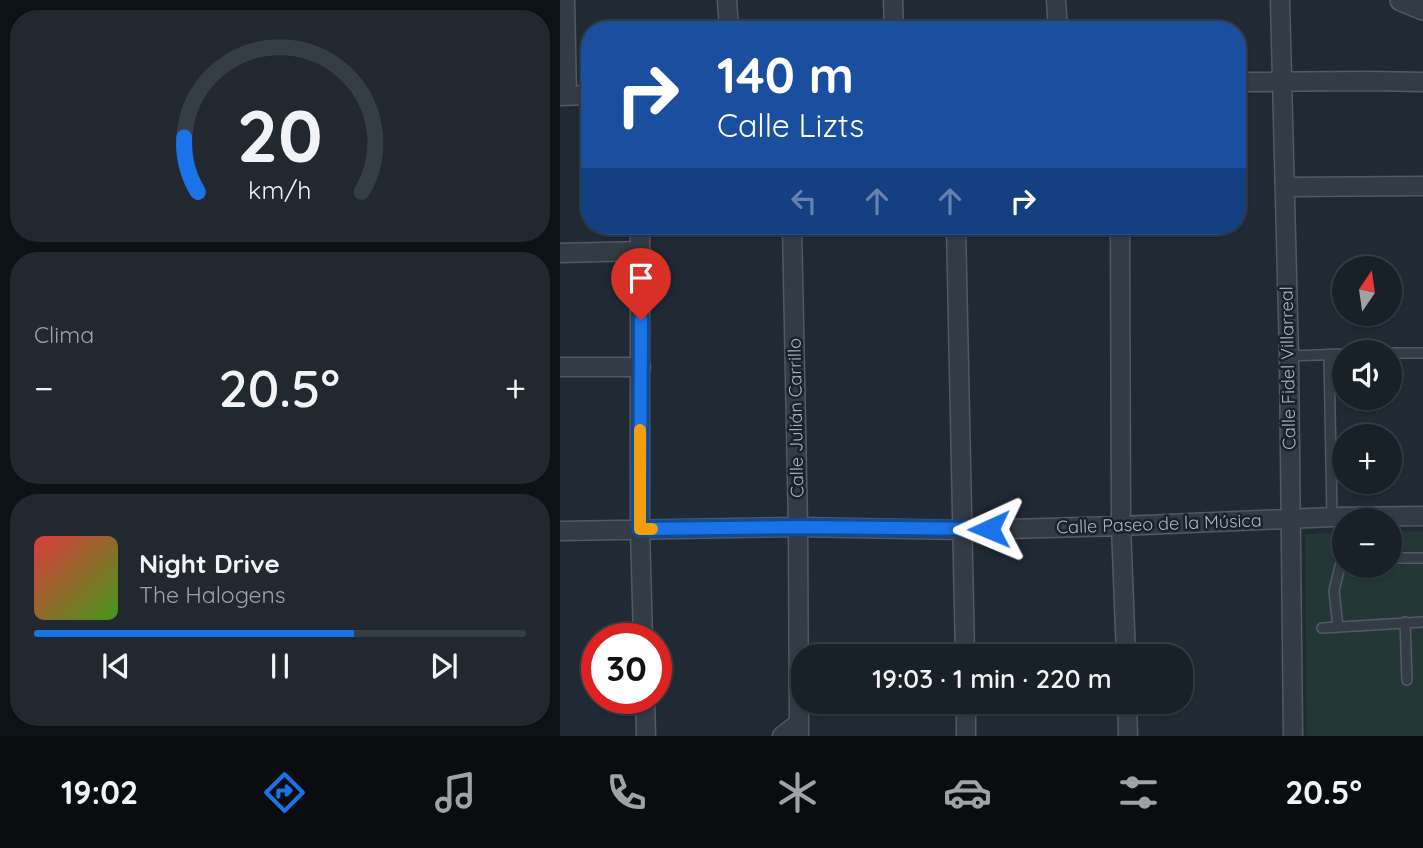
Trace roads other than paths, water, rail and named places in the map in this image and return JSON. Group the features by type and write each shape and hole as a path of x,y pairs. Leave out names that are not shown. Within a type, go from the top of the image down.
{"street":[{"path":"564,96 565,0"},
{"path":"727,0 728,21"},
{"path":"893,0 894,21"},
{"path":"1056,0 1057,21"},
{"name":"Calle Fidel Villarreal","path":"1280,0 1289,356 1293,736"},
{"path":"1401,0 1423,9"},
{"path":"1246,82 1423,82"},
{"path":"1286,187 1423,186"},
{"path":"640,235 643,623"},
{"name":"Calle Julián Carrillo","path":"792,235 799,527 799,730"},
{"path":"956,235 965,644"},
{"path":"1120,235 1121,526 1126,644"},
{"path":"560,253 641,251"},
{"path":"560,367 641,367"},
{"name":"Calle Paseo de la Música","path":"1402,516 1423,516"},
{"name":"Calle Paseo de la Música","path":"560,531 799,527 962,530 1332,517"},
{"path":"645,714 646,736"},
{"path":"966,714 967,736"},
{"path":"1127,714 1128,736"},
{"path":"782,736 799,730"}],"lane":[{"path":"1402,353 1423,353"},
{"path":"1289,356 1329,354 1332,517"},
{"path":"1402,558 1423,558"},
{"path":"1337,578 1334,591 1338,627"},
{"path":"1405,622 1407,680"},
{"path":"1322,628 1423,622"}]}
